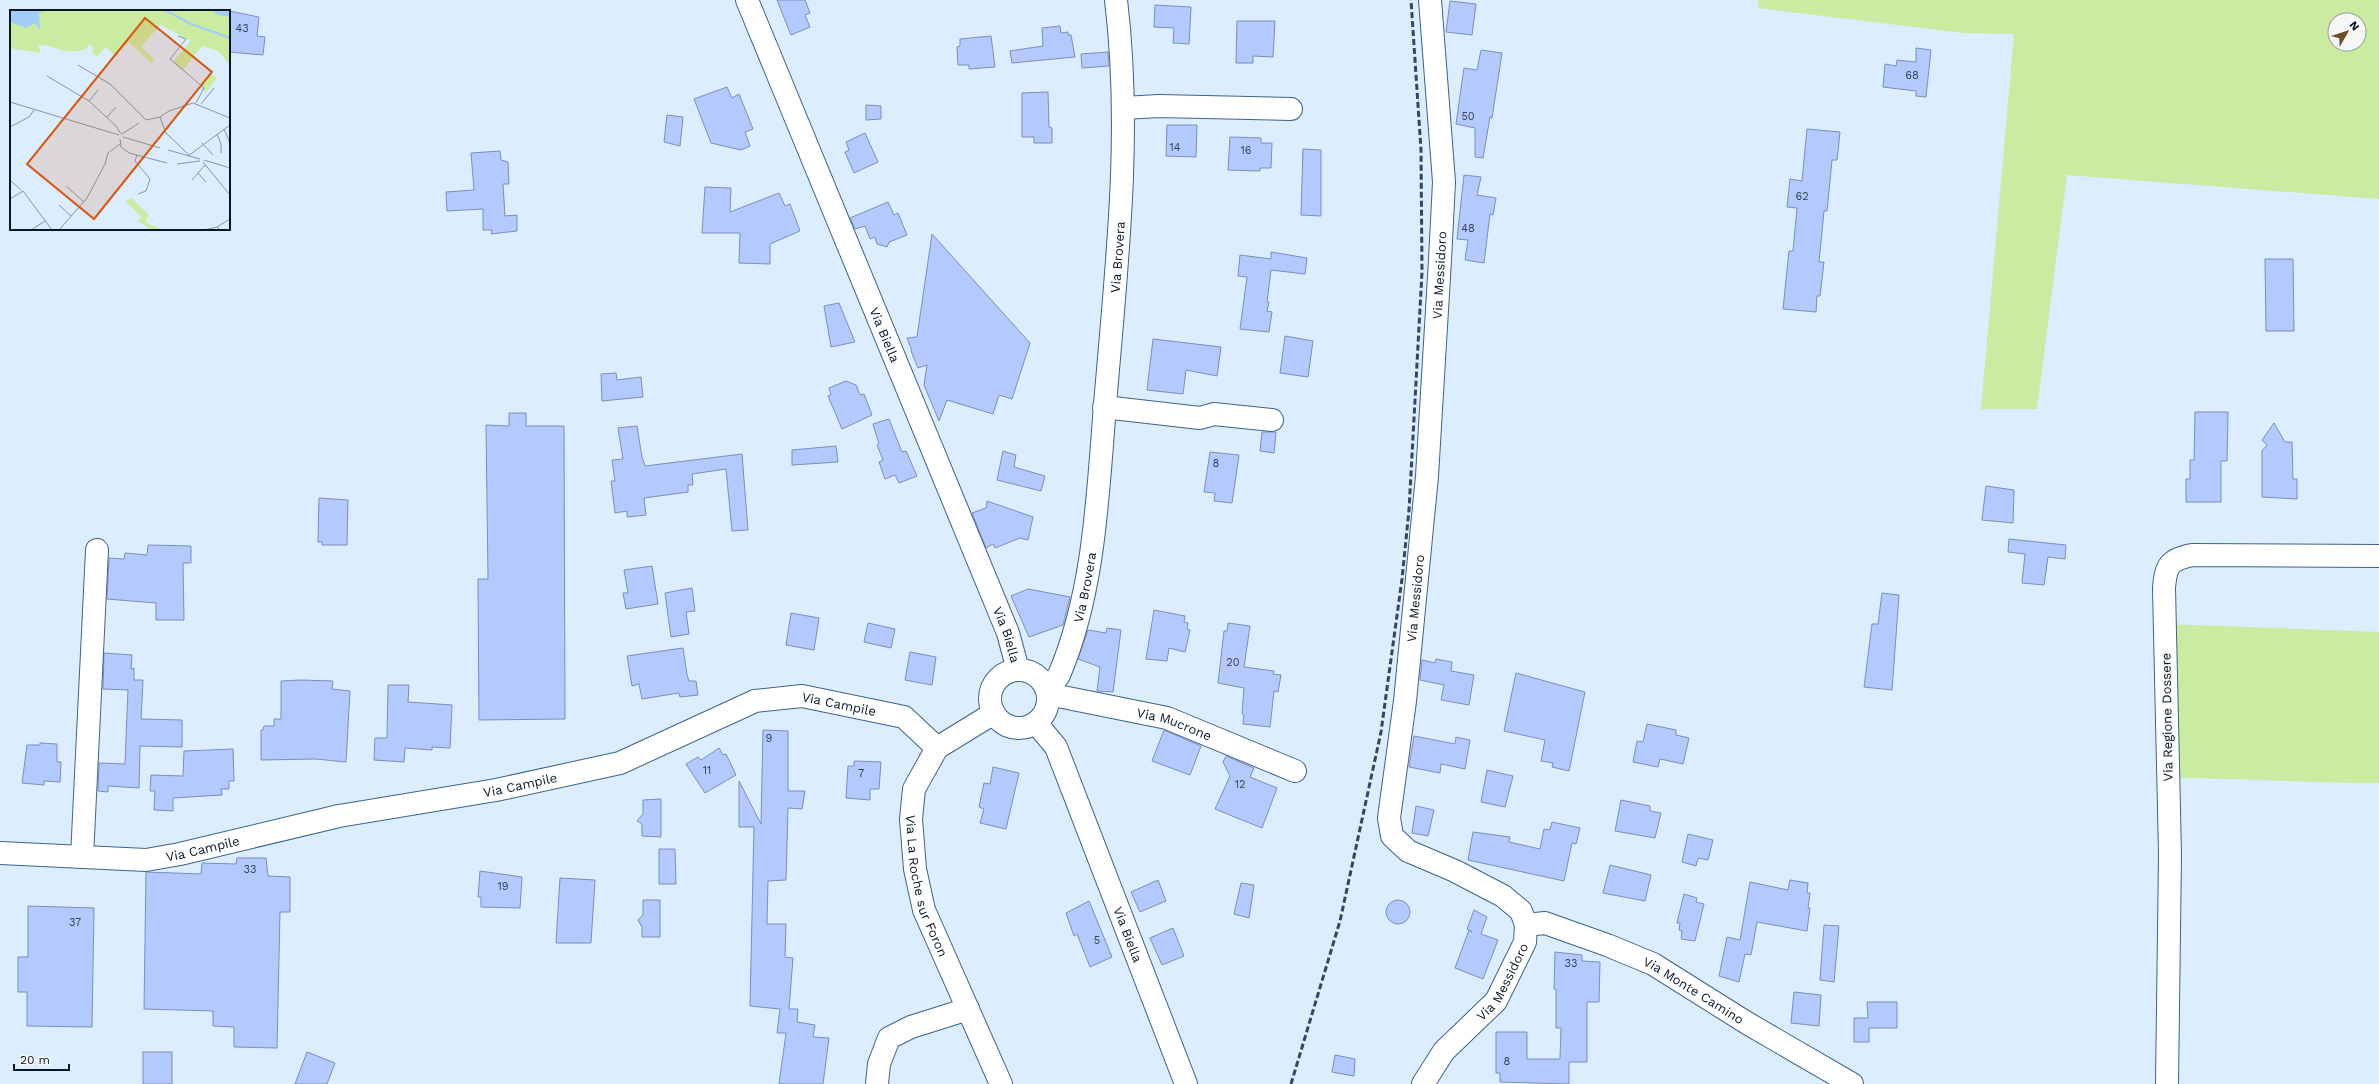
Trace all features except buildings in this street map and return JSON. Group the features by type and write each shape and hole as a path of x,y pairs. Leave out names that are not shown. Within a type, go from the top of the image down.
{"street":[{"name":"Via Biella","path":"747,0 1008,633 1018,670"},
{"name":"Via Brovera","path":"1047,690 1058,675 1078,620 1088,571 1121,213 1123,108 1116,0"},
{"name":"Via Messidoro","path":"1423,1084 1444,1051 1496,1001 1525,942 1526,924 1520,911 1503,896 1461,874 1408,851 1392,836 1389,818 1405,701 1426,484 1440,274 1444,182 1430,0"},
{"path":"1123,108 1159,106 1291,109"},
{"path":"1104,407 1200,418 1214,414 1272,420"},
{"path":"82,857 98,550"},
{"name":"Via Regione Dossere","path":"2167,1084 2170,854 2164,595 2165,570 2176,558 2192,555 2379,556"},
{"path":"1018,670 1034,674 1047,690 1047,710 1036,723 1018,728 1008,726 1000,721 994,713 990,697 994,685 1002,676 1018,670"},
{"name":"Via Mucrone","path":"1047,690 1167,718 1295,771"},
{"name":"Via Campile","path":"0,853 146,860 173,856 339,816 589,772 641,756 755,701 802,696 904,717 937,748"},
{"name":"Via La Roche sur Foron","path":"994,713 937,748 914,789 911,819 915,869 924,910 1001,1084"},
{"name":"Via Biella","path":"1036,723 1056,747 1186,1084"},
{"name":"Via Monte Camino","path":"1526,924 1545,923 1607,945 1653,964 1747,1023 1852,1084"},
{"path":"877,1084 879,1064 889,1038 911,1027 968,1009"}],"green space":[{"path":"1759,0 2379,0 2379,199 2067,175 2037,409 1981,409 2014,34 1963,33 1758,8"},
{"path":"2165,624 2379,632 2379,783 2168,778"}],"railway":[{"path":"1291,1084 1340,921 1381,732 1402,579 1409,510 1422,272 1421,150 1411,0"}]}
